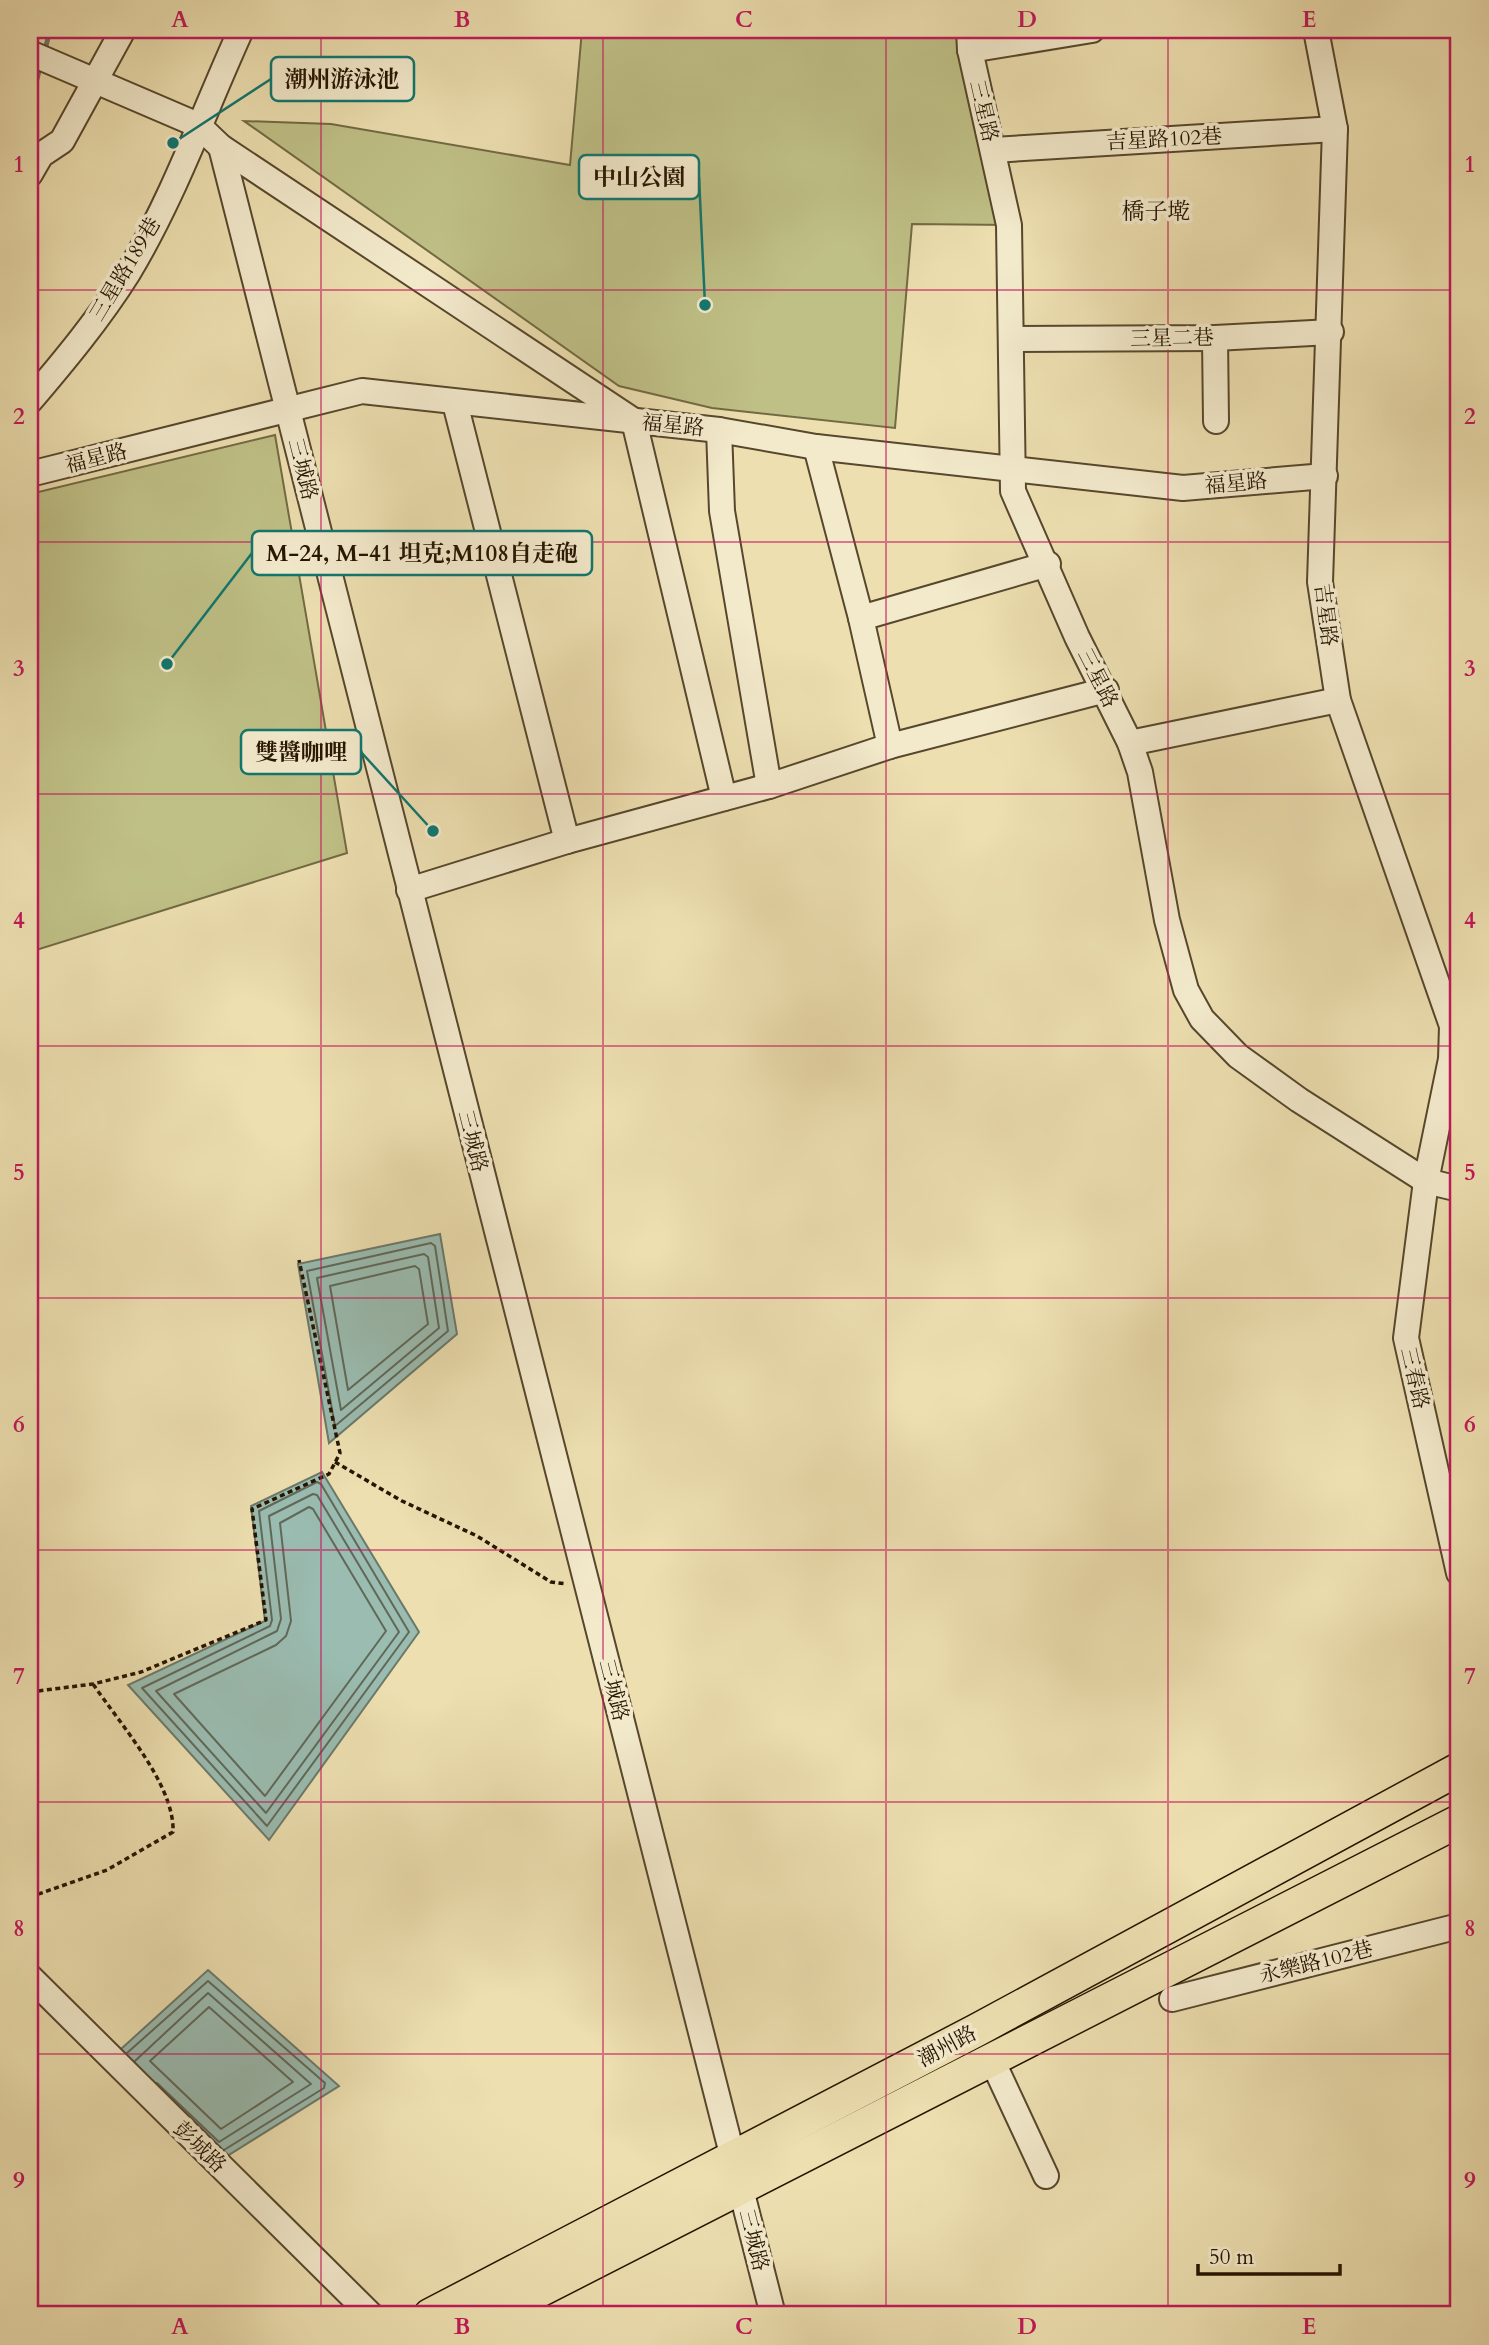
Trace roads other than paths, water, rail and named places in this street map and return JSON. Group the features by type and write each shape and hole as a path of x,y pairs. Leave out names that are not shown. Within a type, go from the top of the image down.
{"main road":[{"name":"潮州路","path":"492,2315 977,2030 1459,1769"},
{"name":"潮州路","path":"430,2315 990,2058 1459,1821"}],"street":[{"path":"30,174 41,155 62,141 123,30"},
{"path":"198,125 241,30"},
{"path":"969,40 1093,30"},
{"name":"吉星路","path":"1316,30 1335,129 1331,332 1320,582 1338,700 1452,1026 1451,1059 1426,1181"},
{"name":"三星路","path":"969,40 1009,225 1013,339 1013,491 1048,564 1077,637 1106,690 1130,743 1147,796 1167,920 1186,990 1202,1019 1238,1056 1299,1100 1426,1181 1459,1189"},
{"path":"30,53 198,125 221,147 634,421 724,798"},
{"name":"三星路189巷","path":"30,401 69,356 128,272 177,178 198,125"},
{"name":"吉星路102巷","path":"993,150 1335,129"},
{"name":"三城路","path":"221,147 772,2315"},
{"name":"三星二巷","path":"1013,339 1215,338 1331,332"},
{"path":"1215,338 1216,421"},
{"name":"福星路","path":"30,474 362,391 719,430 816,447 918,456 1012,470 1183,488 1325,476"},
{"path":"455,402 567,841"},
{"path":"719,430 722,512 769,786"},
{"path":"816,447 861,618 890,746"},
{"path":"861,618 1048,564"},
{"path":"409,890 567,841 769,786 890,746 1106,690"},
{"path":"1130,743 1338,700"},
{"name":"三春路","path":"1426,1181 1406,1338 1459,1573"},
{"name":"永樂路102巷","path":"1172,1999 1459,1926"},
{"name":"彭城路","path":"30,1977 371,2315"},
{"path":"990,2058 1046,2176"}],"water":[{"path":"440,1234 457,1334 329,1443 298,1264"},
{"path":"322,1472 419,1632 269,1840 128,1685 265,1621 251,1506"},
{"path":"208,1970 339,2086 216,2163 110,2059"}],"waterway":[{"path":"45,50 50,30"},
{"path":"30,107 41,63"}],"place":[{"name":"潮州游泳池","path":"173,143"},
{"name":"中山公園","path":"705,305"},
{"name":"M-24, M-41 坦克;M108自走砲","path":"167,664"},
{"name":"雙醬咖哩","path":"433,831"}],"district":[{"name":"橋子墘","path":"1156,211"}]}
